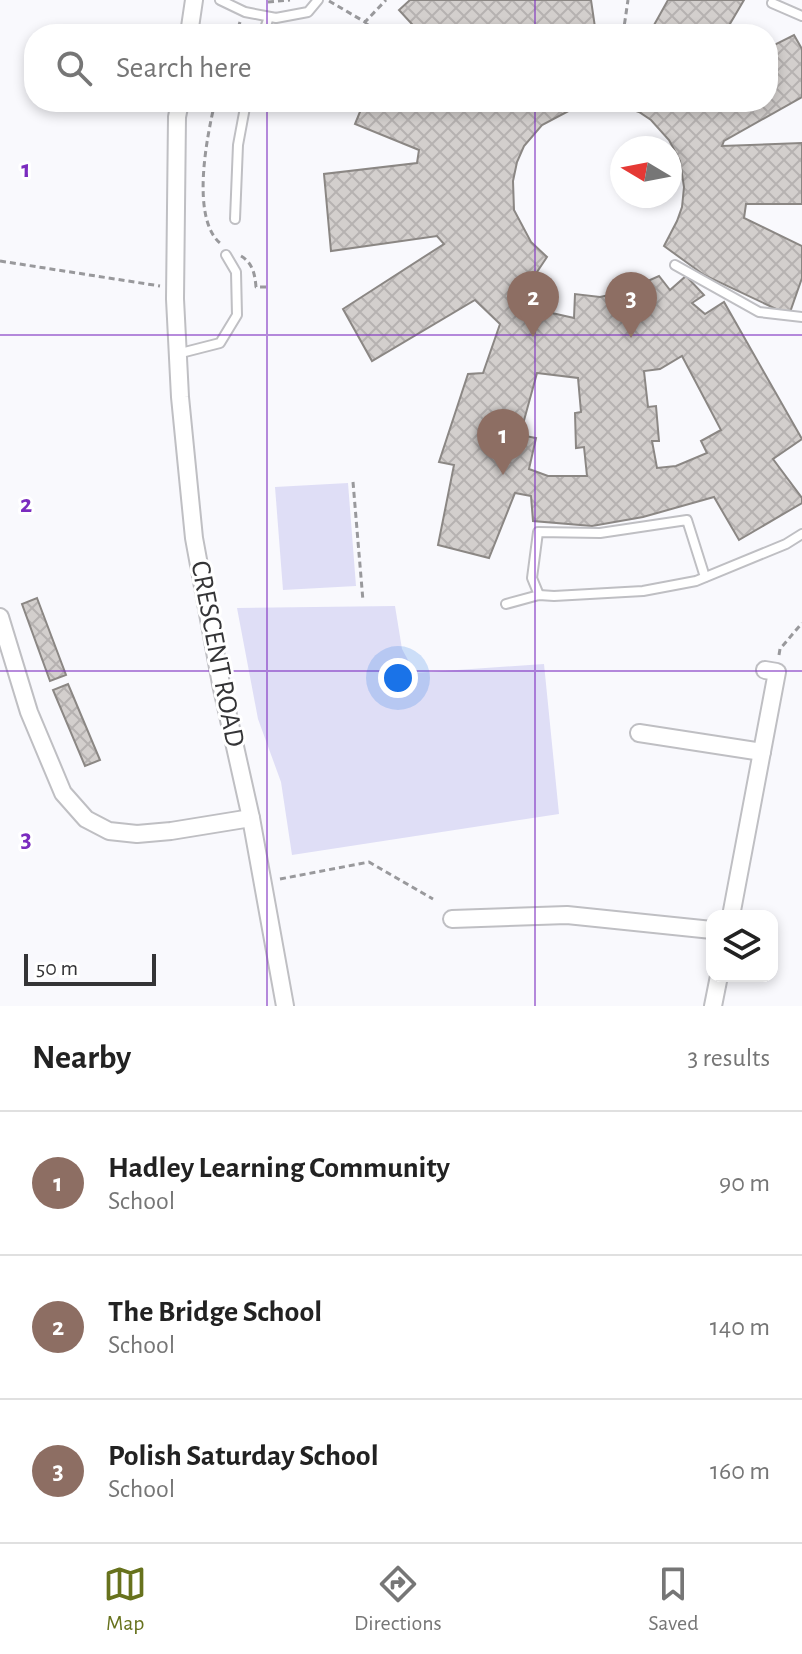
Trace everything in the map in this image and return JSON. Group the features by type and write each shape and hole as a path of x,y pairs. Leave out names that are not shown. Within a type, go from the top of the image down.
{"street":[{"path":"192,24 197,2"},
{"name":"CRESCENT ROAD","path":"178,112 171,290 194,538 221,684 251,818 285,1006"},
{"path":"0,617 29,712 63,793 86,819 109,831 137,834 251,818"},
{"path":"732,910 777,670"},
{"path":"639,733 762,752"},
{"path":"452,919 567,915 706,929"},
{"path":"713,1006 718,982"}],"lane":[{"path":"220,0 245,12 276,18 308,12 318,0"},
{"path":"772,3 802,16"},
{"path":"267,24 269,17"},
{"path":"235,219 238,145 244,112"},
{"path":"177,354 220,343 237,315 236,272 230,252"},
{"path":"675,265 759,312 802,317"},
{"path":"539,595 532,578 538,532 600,533 687,520 705,577"},
{"path":"506,604 539,595 643,591 696,581 786,544 802,534"}],"path":[{"path":"267,2 290,0"},
{"path":"327,0 368,24"},
{"path":"365,22 386,0"},
{"path":"624,24 628,0"},
{"path":"239,24 241,18"},
{"path":"213,112 202,195 209,225 215,239 230,252 245,258 255,273 256,287 268,287"},
{"path":"0,261 171,290"},
{"path":"353,482 363,601"},
{"path":"777,670 780,649 802,623"},
{"path":"275,880 369,862 433,899"}],"shaded area":[{"path":"348,483 356,586 283,590 275,487"},
{"path":"395,606 402,649 415,673 544,664 559,814 292,855 281,782 258,719 237,608"}],"building":[{"path":"410,0 591,0 595,24 412,24 399,10"},
{"path":"668,0 744,0 730,24 655,24"},
{"path":"794,35 802,49 802,97 778,111 778,43"},
{"path":"360,112 567,112 542,125 524,146 517,162 513,181 514,210 531,242 547,257 519,299 543,311 574,318 575,294 600,297 623,292 659,276 670,290 686,276 704,295 692,303 705,314 724,302 802,439 773,459 802,498 802,503 739,540 714,497 643,517 592,526 533,521 531,496 515,493 489,558 438,545 454,465 439,462 468,374 483,373 500,324 475,300 372,361 343,309 444,244 437,236 331,251 324,174 417,163 419,150 355,124","holes":["682,356 721,430 701,441 707,453 676,466 657,468 652,441 659,441 656,406 648,407 644,371 660,369","537,373 578,378 581,412 575,413 576,448 584,447 587,476 548,476 529,469 536,438 520,435"]},
{"path":"639,112 775,112 724,141 722,146 802,143 802,204 746,204 744,218 802,246 802,278 789,315 704,275 664,246 682,208 684,187 682,136 665,136"},
{"path":"37,598 66,675 50,681 22,604"},
{"path":"68,684 100,760 85,766 53,690"}],"place":[{"name":"The Bridge School","path":"533,337"},
{"name":"Polish Saturday School","path":"631,338"},
{"name":"Hadley Learning Community","path":"503,475"}]}
